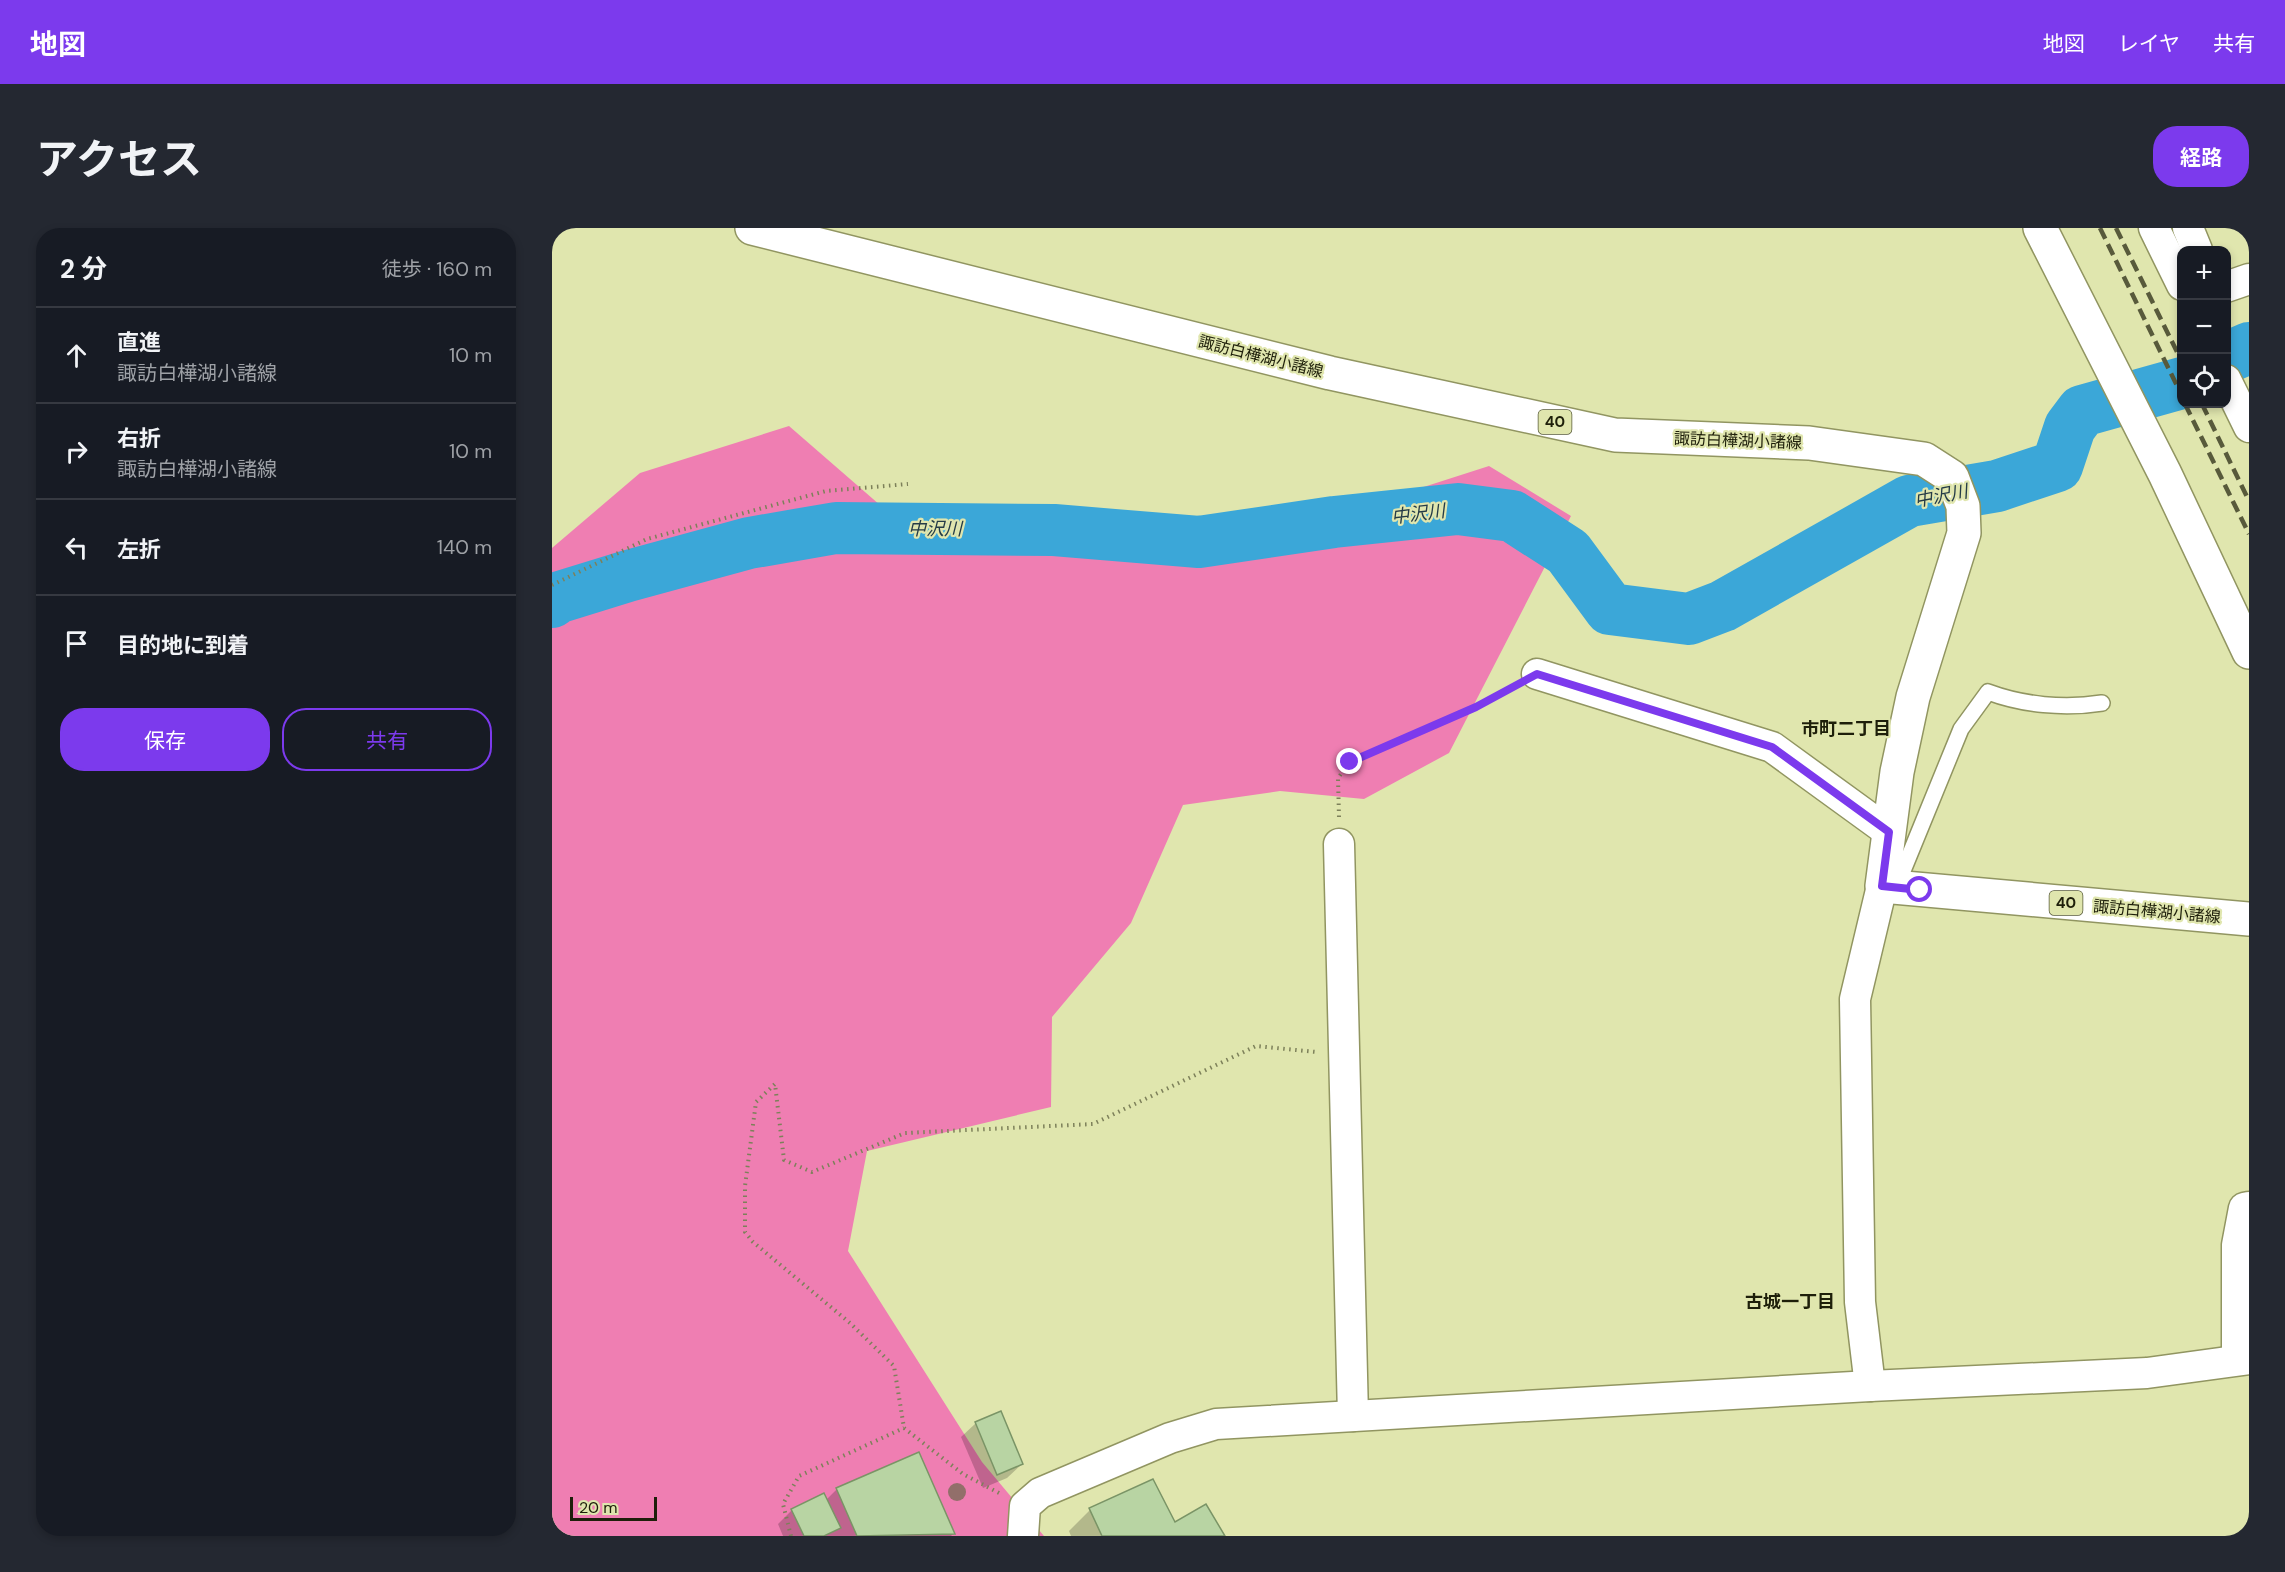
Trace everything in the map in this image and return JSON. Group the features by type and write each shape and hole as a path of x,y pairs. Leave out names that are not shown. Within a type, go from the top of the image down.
{"main road":[{"name":"諏訪白樺湖小諸線","path":"752,228 1330,373 1615,435 1809,443 1924,459 1952,477 1963,506 1964,533 1913,698 1897,772 1889,832 1889,887 2249,919"},
{"path":"2040,228 2166,474 2249,652"}],"street":[{"path":"2154,228 2177,277"},
{"path":"2188,228 2195,246"},
{"path":"2231,285 2249,279"},
{"path":"2231,390 2249,427"},
{"path":"1537,674 1772,747 1889,832"},
{"path":"1339,844 1353,1416"},
{"path":"1870,1386 1860,1302 1855,999 1889,887"},
{"path":"1023,1536 1025,1506 1040,1493 1170,1438 1216,1424 1870,1386 2147,1373 2243,1360 2236,1245 2244,1208 2249,1207"}],"lane":[{"path":"1889,887 1961,729 1988,692 2010,700 2078,707 2102,703"}],"path":[{"path":"552,585 646,539 826,491 908,484"},
{"path":"1339,844 1338,778 1350,762 1476,707 1537,674"},
{"path":"1025,1506 963,1474 904,1428 894,1366 850,1323 753,1242 745,1232 745,1186 756,1102 775,1084 783,1160 812,1172 905,1133 1092,1124 1256,1046 1343,1055"},
{"path":"790,1536 783,1504 799,1476 904,1428"}],"shaded area":[{"path":"789,426 926,545 1190,562 1489,466 1571,516 1449,753 1364,799 1280,791 1183,805 1131,923 1052,1017 1051,1107 867,1151 848,1251 982,1462 1044,1536 552,1536 552,548 640,473"}],"building":[{"path":"1001,1411 1023,1464 997,1475 975,1422"},
{"path":"919,1452 955,1534 857,1536 836,1488"},
{"path":"1153,1479 1175,1522 1206,1504 1225,1536 1102,1536 1089,1508"},
{"path":"824,1493 841,1528 824,1536 804,1536 791,1509"}],"waterway":[{"name":"中沢川","path":"2231,356 2249,348"},
{"name":"中沢川","path":"552,602 557,598 628,576 749,543 836,528 1054,530 1199,542 1334,522 1458,509 1512,516 1568,552 1610,609 1689,619 1723,606 1909,501 1997,486 2057,466 2070,427 2082,411 2177,384"}],"railway":[{"path":"2100,228 2177,386"},
{"path":"2116,228 2178,354"},
{"path":"2187,408 2249,534"},
{"path":"2204,408 2249,501"}],"district":[{"name":"市町二丁目","path":"1846,729"},
{"name":"古城一丁目","path":"1790,1302"}],"route":[{"path":"1350,762 1476,707 1537,674 1772,747 1889,832 1882,886 1920,890"}]}
